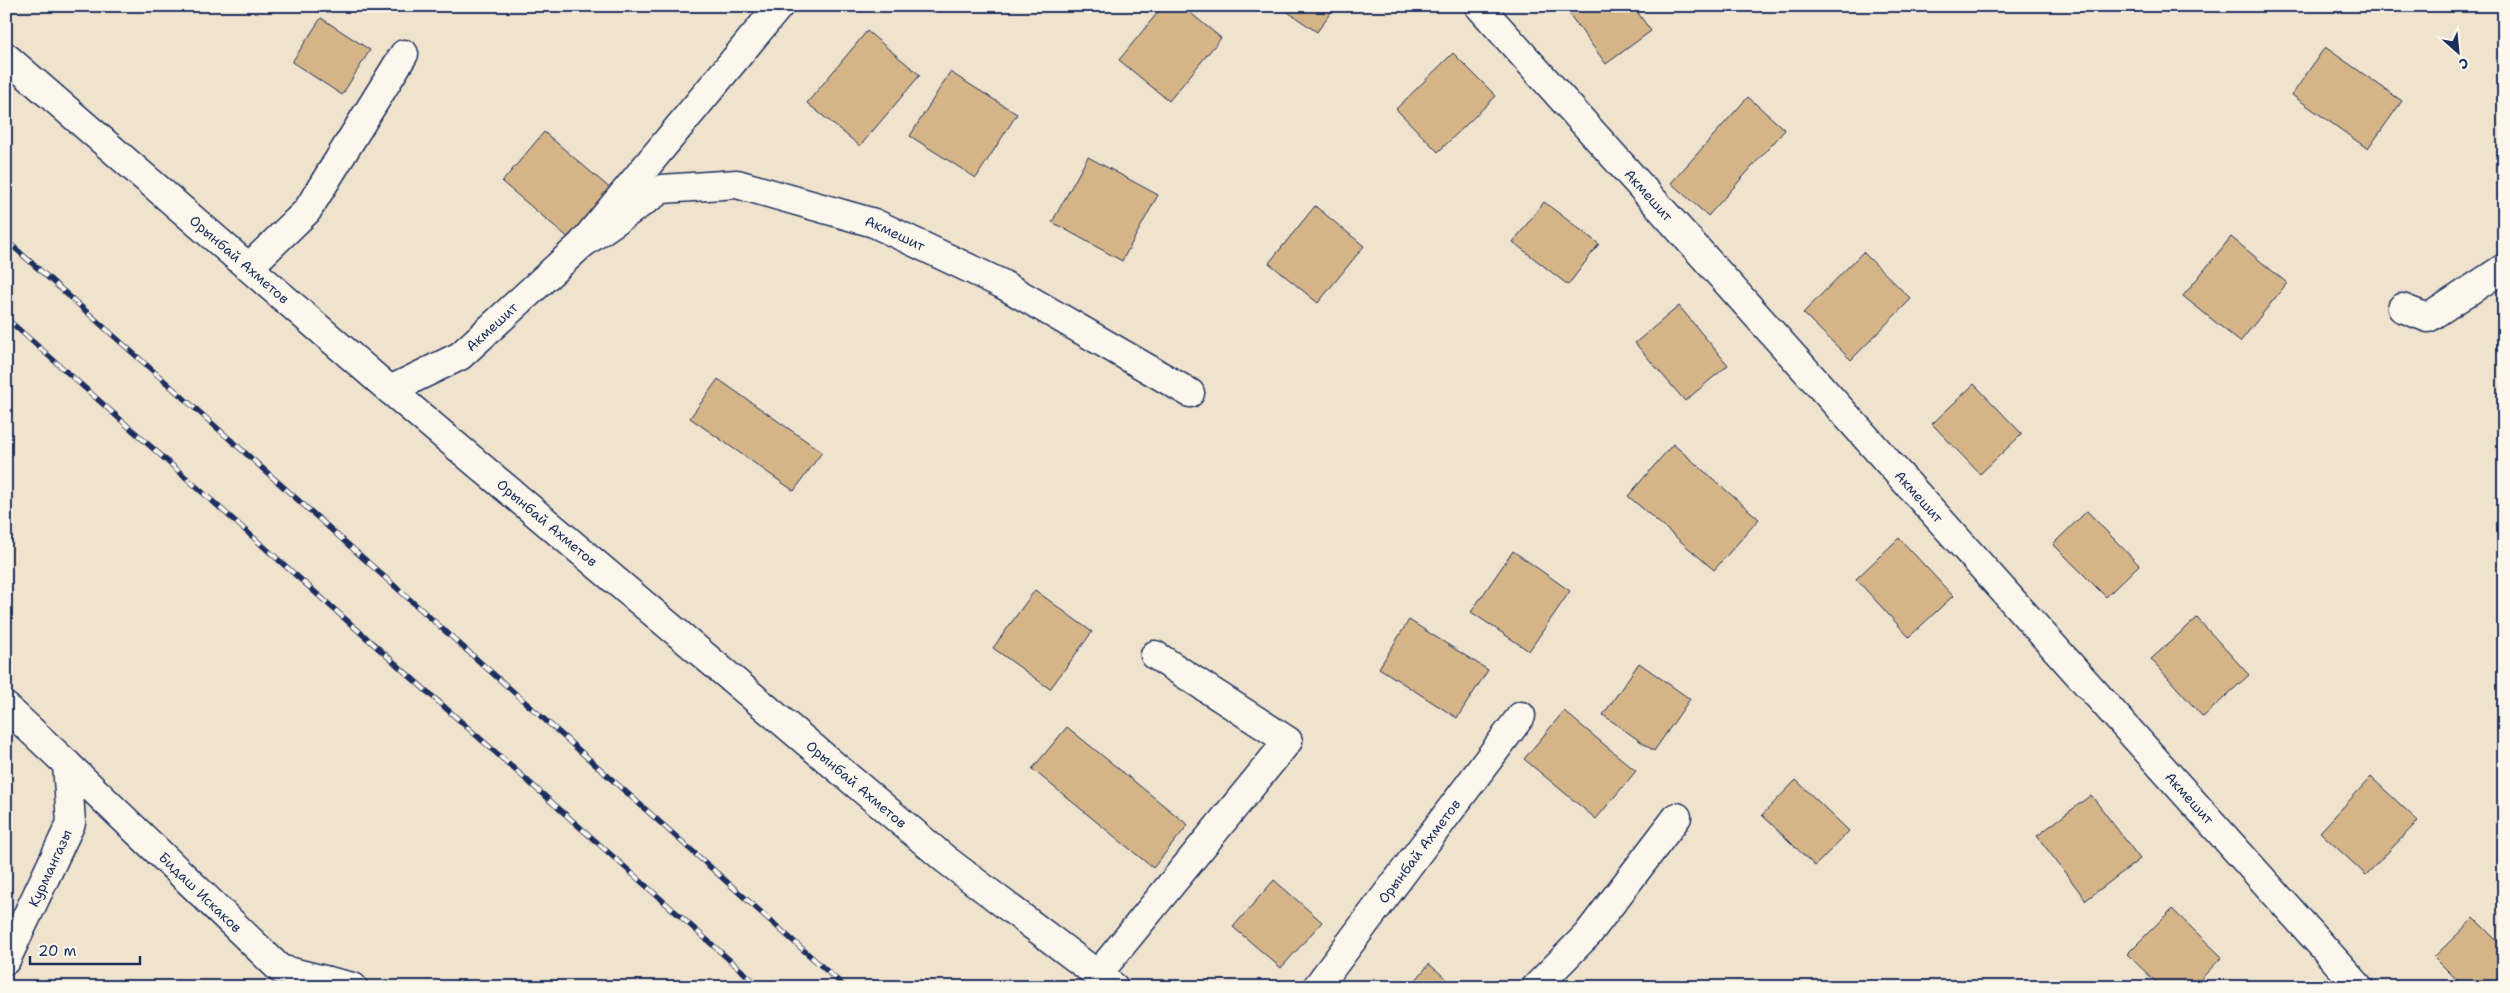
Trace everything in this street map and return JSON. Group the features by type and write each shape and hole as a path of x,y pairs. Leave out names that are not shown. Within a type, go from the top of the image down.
{"street":[{"name":"Акмешит","path":"390,390 460,356 582,244 779,6"},
{"name":"Акмешит","path":"1479,6 2359,987"},
{"path":"248,267 307,211 404,54"},
{"name":"Орынбай Ахметов","path":"6,58 390,390 945,859 1106,980 1288,741 1155,655"},
{"name":"Акмешит","path":"582,244 662,190 737,184 874,223 1002,284 1190,393"},
{"path":"2402,308 2428,318 2504,268"},
{"path":"6,706 67,764"},
{"name":"Орынбай Ахметов","path":"1317,987 1522,716"},
{"name":"Курмангазы","path":"6,960 71,823 67,764"},
{"name":"Бидаш Искаков","path":"67,764 280,968 353,987"},
{"path":"1536,987 1588,934 1677,817"}],"building":[{"path":"1163,6 1182,6 1221,38 1169,101 1119,60"},
{"path":"1283,6 1335,6 1317,32 1282,8"},
{"path":"1565,6 1633,6 1651,31 1606,64"},
{"path":"321,18 370,50 342,95 292,62"},
{"path":"867,31 920,75 860,146 807,103"},
{"path":"2325,47 2402,101 2368,149 2292,95"},
{"path":"1453,53 1496,96 1438,152 1396,109"},
{"path":"950,72 1017,114 976,178 910,136"},
{"path":"1748,97 1785,130 1708,216 1671,183"},
{"path":"544,132 612,190 570,239 502,182"},
{"path":"1088,157 1158,195 1122,261 1052,222"},
{"path":"1544,202 1599,244 1568,285 1513,242"},
{"path":"1315,206 1364,246 1318,303 1269,263"},
{"path":"2231,237 2287,283 2240,342 2183,296"},
{"path":"1863,252 1911,299 1851,360 1803,313"},
{"path":"1679,306 1728,365 1685,401 1635,343"},
{"path":"718,379 822,452 794,491 690,418"},
{"path":"1974,384 2022,434 1980,474 1932,424"},
{"path":"1673,444 1759,519 1714,570 1628,496"},
{"path":"2087,511 2139,565 2106,597 2053,544"},
{"path":"1899,538 1953,596 1909,637 1856,579"},
{"path":"1513,551 1570,591 1529,651 1471,612"},
{"path":"1035,590 1092,632 1050,689 993,648"},
{"path":"2197,618 2249,675 2203,717 2151,659"},
{"path":"1409,620 1488,670 1457,718 1379,668"},
{"path":"1639,663 1690,699 1654,751 1603,715"},
{"path":"1564,711 1636,771 1596,819 1524,759"},
{"path":"1067,727 1188,825 1153,868 1032,769"},
{"path":"2371,777 2418,821 2366,875 2320,832"},
{"path":"1796,780 1849,831 1815,866 1762,815"},
{"path":"2091,795 2140,859 2086,900 2037,836"},
{"path":"1274,880 1322,922 1281,968 1233,927"},
{"path":"2172,909 2222,957 2193,987 2161,987 2127,954"},
{"path":"2474,918 2504,948 2504,981 2498,987 2464,987 2434,957"},
{"path":"1429,964 1456,987 1410,987"}],"railway":[{"path":"6,240 845,987"},
{"path":"6,318 760,987"}]}
